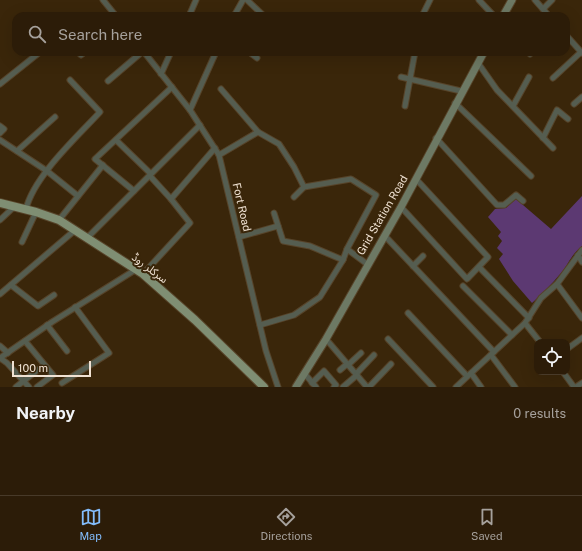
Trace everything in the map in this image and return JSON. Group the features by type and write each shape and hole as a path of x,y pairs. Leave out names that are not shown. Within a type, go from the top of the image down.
{"main road":[{"path":"505,12 512,0"},
{"name":"Grid Station Road","path":"296,387 326,339 367,264 385,236 461,91 482,56"},
{"name":"سرکلر روڈ","path":"0,203 26,209 59,220 139,272 195,320 264,387"}],"street":[{"path":"103,0 113,12"},
{"path":"191,12 196,0"},
{"path":"236,12 242,0"},
{"path":"248,0 260,12"},
{"path":"424,12 430,0"},
{"path":"479,0 490,12"},
{"path":"535,0 546,12"},
{"path":"543,9 552,0"},
{"path":"552,78 582,53 570,40"},
{"path":"0,84 35,56"},
{"path":"108,80 138,56"},
{"name":"Fort Road","path":"146,56 190,110 219,155 260,325 278,387"},
{"path":"161,74 170,56"},
{"path":"190,110 214,56"},
{"path":"405,106 414,56"},
{"path":"478,63 497,90 553,148"},
{"path":"401,77 461,91"},
{"path":"513,106 529,77"},
{"path":"26,209 29,196 47,171 100,112 70,80"},
{"path":"134,191 95,159 172,87"},
{"path":"221,89 258,132 279,144 294,167 304,187"},
{"path":"574,104 582,97"},
{"path":"455,103 531,176"},
{"path":"543,138 557,110 568,119"},
{"path":"17,151 55,117"},
{"path":"0,126 4,129 0,134"},
{"path":"87,238 200,126"},
{"path":"219,155 258,132"},
{"path":"436,138 497,204 504,205 516,195 523,201"},
{"path":"0,140 47,171 78,196"},
{"path":"29,387 0,358 47,325 76,307 139,272 190,224 150,175 116,140"},
{"path":"171,199 215,148"},
{"path":"59,220 103,166"},
{"path":"260,325 294,315 320,297 343,260 347,249 376,195 351,179 304,187 294,197"},
{"path":"401,207 467,279 488,257 416,179"},
{"path":"0,220 15,206"},
{"path":"22,242 36,212"},
{"path":"274,213 283,241 310,246 343,260"},
{"path":"239,237 278,226"},
{"path":"0,294 74,231"},
{"path":"385,236 493,353 515,387"},
{"path":"347,249 367,264"},
{"path":"456,387 525,323 541,298 557,284 582,250"},
{"path":"578,255 582,262"},
{"path":"413,266 423,256"},
{"path":"478,267 529,318"},
{"path":"557,284 582,318"},
{"path":"11,285 38,306 54,294"},
{"path":"463,286 512,335"},
{"path":"62,383 109,353 76,307"},
{"path":"408,313 482,387"},
{"path":"525,323 538,339"},
{"path":"47,325 67,351"},
{"path":"570,347 582,338"},
{"path":"326,339 368,387 391,364"},
{"path":"388,339 433,387"},
{"path":"25,341 54,375 37,387"},
{"path":"0,346 8,353"},
{"path":"340,370 361,353"},
{"path":"344,387 374,355"},
{"path":"16,387 44,365"},
{"path":"304,373 314,385 324,371 336,385 334,387"},
{"path":"565,375 575,387 582,383"}],"shaded area":[{"path":"582,196 582,246 575,253 558,277 532,303 513,281 499,259 503,254 497,248 502,241 498,236 501,232 488,217 495,209 506,208 516,199 551,229"}]}
